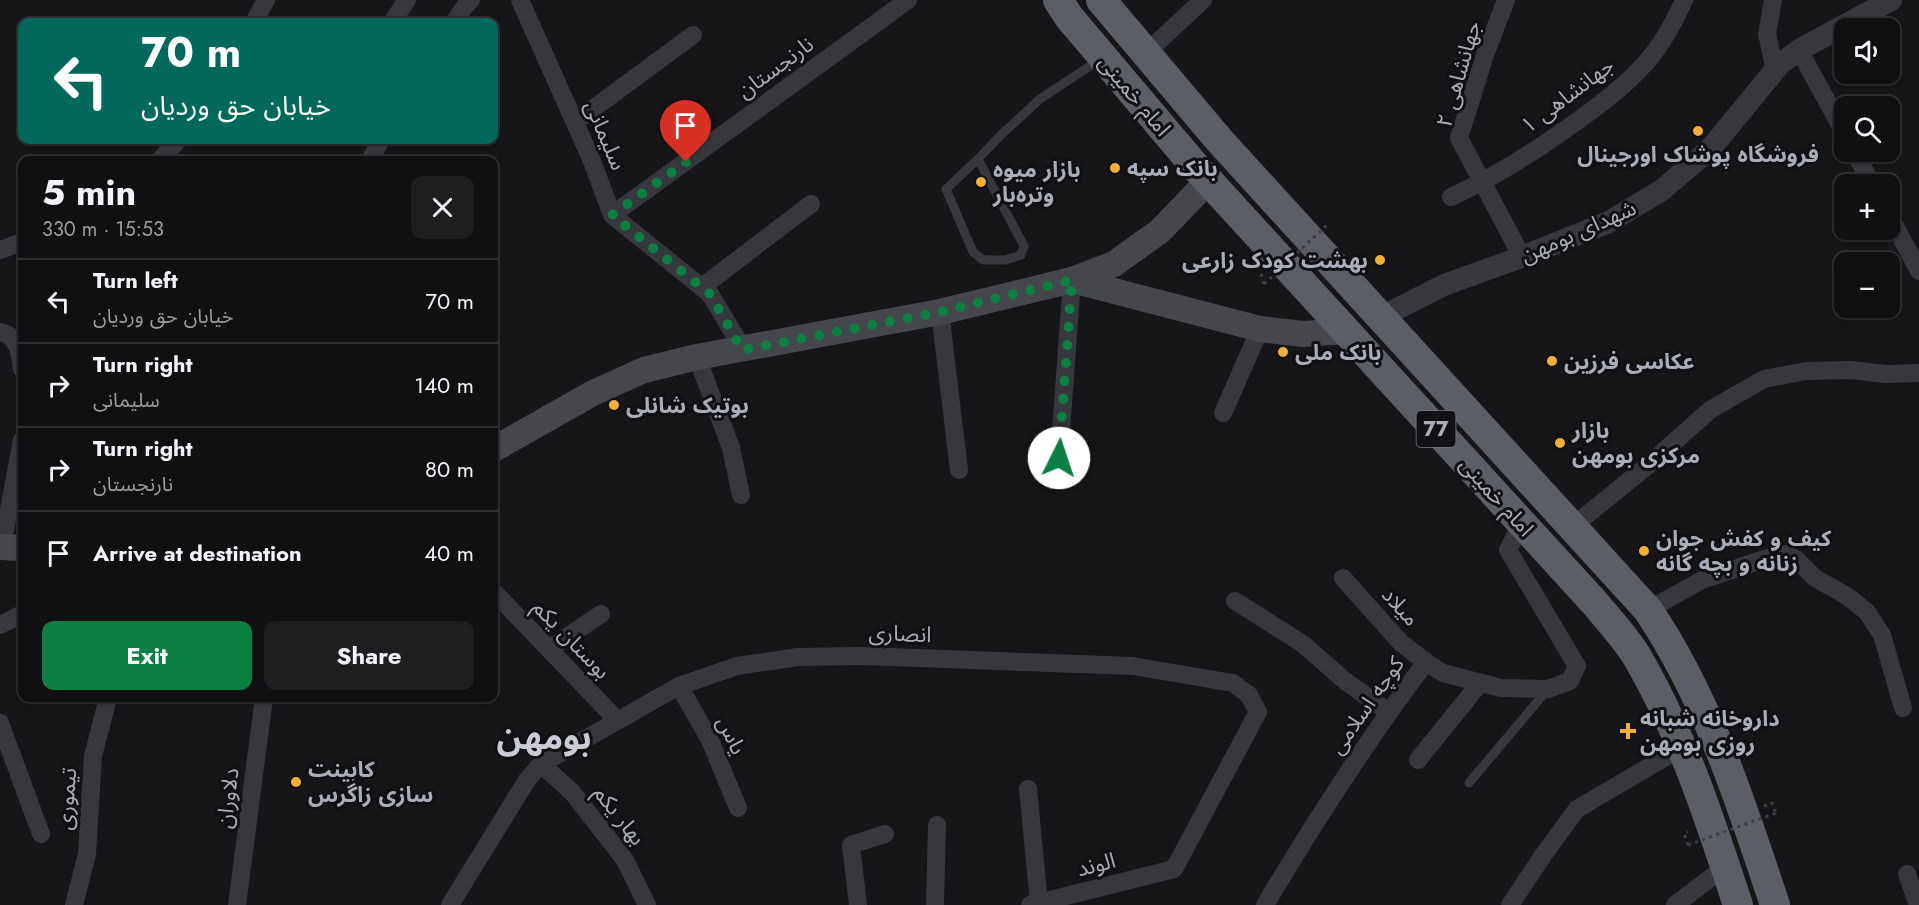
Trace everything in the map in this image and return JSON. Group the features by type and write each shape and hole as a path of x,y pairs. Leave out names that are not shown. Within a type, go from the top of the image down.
{"highway":[{"name":"امام خمینی","path":"1058,0 1069,17 1209,180 1593,601 1634,652 1663,706 1681,748 1710,819 1738,905"},
{"name":"امام خمینی","path":"1101,0 1220,141 1648,610 1664,633 1695,691 1739,801 1774,905"}],"main road":[{"path":"498,447 593,393 644,370 697,357 940,312 1072,280 1114,264 1160,231 1209,180"},
{"path":"1072,280 1260,329 1304,334 1347,332"}],"street":[{"path":"256,18 266,0"},
{"path":"395,18 407,0"},
{"path":"457,18 471,0"},
{"name":"سلیمانی","path":"520,0 592,161 612,215"},
{"name":"نارنجستان","path":"612,215 908,0"},
{"path":"1146,53 1203,0"},
{"name":"جهانشاهی ۲","path":"1506,0 1485,55 1460,138 1522,257"},
{"name":"جهانشاهی ۱","path":"1451,197 1483,183 1546,144 1612,95 1641,68 1667,33 1683,0"},
{"path":"1773,0 1767,34 1775,70"},
{"name":"شهدای بومهن","path":"1382,317 1444,285 1609,222 1662,190 1711,148 1775,70 1799,50 1891,0"},
{"path":"575,122 693,35"},
{"path":"1799,50 1834,114"},
{"path":"164,156 174,144"},
{"path":"702,287 811,204"},
{"path":"612,215 710,294 742,350"},
{"path":"1900,236 1919,271"},
{"path":"0,250 18,243"},
{"path":"1059,458 1072,280"},
{"path":"940,312 959,470"},
{"path":"1224,413 1260,329"},
{"path":"0,332 6,333 18,345"},
{"path":"697,357 731,447 741,495"},
{"path":"1573,526 1646,467 1710,410 1764,379 1806,371 1919,373"},
{"path":"8,547 18,471"},
{"path":"1522,523 1508,550 1577,666 1570,681 1548,689"},
{"path":"1648,610 1702,580 1776,555 1786,554 1797,560 1815,578 1847,596 1868,612 1882,635 1903,708"},
{"name":"میلاد","path":"1344,578 1401,644 1426,662"},
{"name":"بوستان یکم","path":"498,596 617,720"},
{"path":"1235,601 1303,644 1344,680 1388,712"},
{"path":"549,649 601,614"},
{"path":"0,625 18,616"},
{"name":"انصاری","path":"450,905 527,780 541,764 679,686 737,666 798,657 864,656 1133,666 1233,683 1249,695 1258,712 1174,869"},
{"name":"کوچه اسلامی","path":"1265,905 1301,844 1388,712 1426,662 1443,673 1501,688 1548,689"},
{"path":"1418,760 1480,683"},
{"name":"یاس","path":"679,686 710,740 738,808"},
{"name":"تیموری","path":"74,905 87,854 93,756 107,702"},
{"name":"دلاوران","path":"237,905 263,702"},
{"path":"0,723 6,755 41,834"},
{"path":"1510,905 1578,809 1681,748"},
{"name":"بهار یکم","path":"541,764 572,792 626,860 646,905"},
{"path":"1028,789 1034,904"},
{"path":"935,905 937,825"},
{"path":"858,905 851,844 885,834"},
{"path":"1675,905 1725,867"},
{"name":"الوند","path":"1034,904 1174,869"},
{"path":"1907,874 1918,905"}],"lane":[{"path":"978,159 1024,246 1021,255 1005,260 983,260 974,252 946,189 1040,99 1104,57"},
{"path":"1469,783 1548,689"}],"path":[{"path":"1261,273 1264,284 1329,224"},
{"path":"1684,834 1688,845 1776,813 1772,803"}],"place":[{"name":"فروشگاه پوشاک اورجینال","path":"1698,131"},
{"name":"بانک سپه","path":"1115,168"},
{"name":"بازار میوه وتره‌بار","path":"981,182"},
{"name":"بهشت کودک زارعی","path":"1380,260"},
{"name":"بانک ملی","path":"1283,352"},
{"name":"عکاسی فرزین","path":"1552,361"},
{"name":"بوتیک شانلی","path":"614,405"},
{"name":"بازار مرکزی بومهن","path":"1560,443"},
{"name":"کیف و کفش جوان زنانه و بچه گانه","path":"1644,551"},
{"name":"داروخانه شبانه روزی بومهن","path":"1628,731"},
{"name":"کابینت سازی زاگرس","path":"296,782"}],"district":[{"name":"بومهن","path":"544,737"}],"route":[{"path":"686,162 612,215 710,294 742,350 940,312 1072,280 1059,458"}]}
